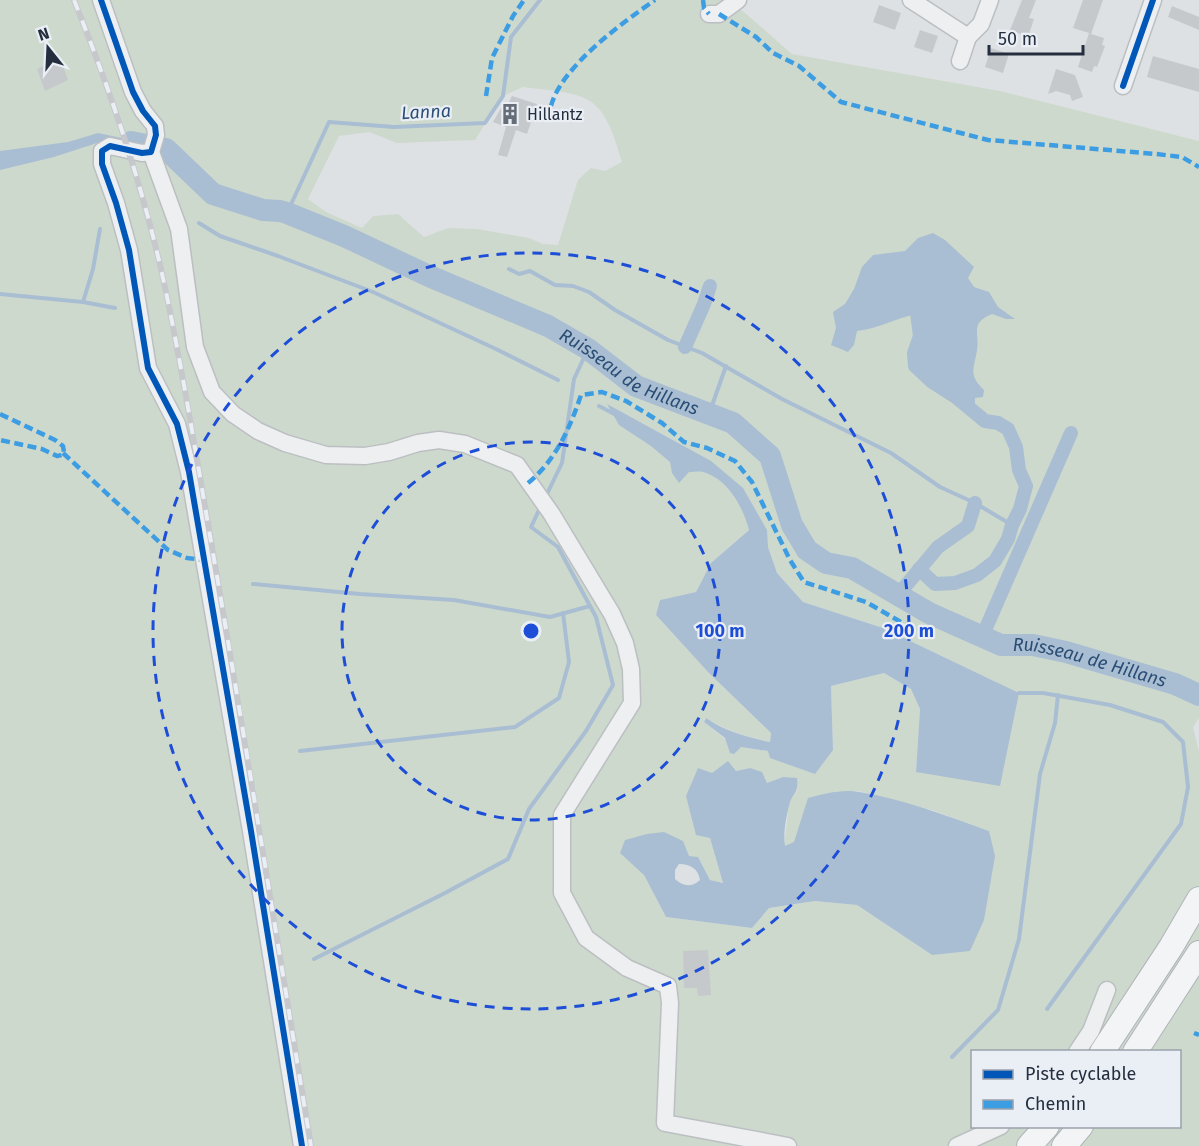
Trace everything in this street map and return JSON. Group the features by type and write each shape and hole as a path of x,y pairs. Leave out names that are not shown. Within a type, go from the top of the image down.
{"highway":[{"path":"1103,1050 1171,947 1199,899"},
{"path":"1136,1050 1199,952"},
{"path":"1029,1146 1045,1128"},
{"path":"1064,1146 1079,1128"}],"street":[{"path":"101,0 133,92 143,111 155,126 156,135 153,148 179,229 195,347 212,392 233,414 258,431 285,443 326,454 365,456 439,440 465,444 516,465 550,513 612,614 625,643 631,669 632,703 562,815 562,892 586,938 627,968 668,986 670,1003 665,1123 788,1146"},
{"path":"709,14 719,14 738,0"},
{"path":"911,0 968,37"},
{"path":"960,62 968,37 981,24 990,0"},
{"path":"1123,86 1153,0"},
{"path":"153,148 142,153 110,146 105,147 101,156 129,250 148,368 177,424 189,472 302,1146"},
{"path":"1078,1050 1091,1031 1107,990"},
{"path":"957,1146 997,1128"}],"shaded area":[{"path":"0,0 730,0 792,54 1000,91 1199,141 1199,718 1193,727 1199,752 1199,1146 0,1146","holes":["523,87 564,92 590,101 608,122 622,162 605,171 591,168 578,180 558,245 543,244 529,238 477,229 448,228 424,237 398,214 373,216 362,228 326,212 308,199 339,136 369,132 397,143 475,140 503,96","752,527 768,547 777,573 803,602 883,628 1019,693 916,771 920,709 911,689 884,673 831,686 833,750 768,751 741,747 734,753 725,739 704,722 705,718 752,738 770,742 771,733 708,672 656,615 660,600 696,592 711,563","750,768 767,783 783,777 798,789 789,803 784,847 794,843 809,798 858,791 932,810 989,831 932,955 857,905 815,901 769,908 752,928 666,917 644,875 698,857 710,880 723,883 710,838 736,771"]}],"water":[{"path":"98,133 159,146 100,142 54,157 0,170 0,151 68,142"},
{"path":"933,233 945,240 974,267 968,278 974,287 989,292 998,307 1015,319 1006,319 992,314 980,321 978,325 978,344 973,372 984,390 983,397 975,398 975,411 915,366 914,353 920,336 917,314 857,331 854,345 848,352 831,345 836,328 833,312 845,304 854,289 862,267 873,255 905,251 918,238"},
{"path":"607,404 711,461 743,488 767,530 768,547 777,573 803,602 883,628 1019,693 1000,786 916,772 920,709 911,689 884,673 831,686 833,750 815,774 770,758 768,751 741,747 734,754 730,753 725,738 704,722 706,718 728,730 761,740 770,742 771,733 708,672 656,615 660,600 696,592 711,563 749,530 746,521 727,487 712,476 701,472 689,472 679,483 672,473 670,462 619,425"},
{"path":"728,761 736,771 750,768 762,772 767,783 783,777 797,778 797,788 790,801 786,821 785,846 794,842 808,798 853,791 925,808 989,831 995,856 984,920 970,951 932,955 857,905 815,901 769,908 752,928 666,917 644,875 620,853 625,840 664,832 683,841 689,856 698,857 710,880 723,883 710,838 696,835 686,796 698,768 712,773","holes":["679,864 696,870 700,880 687,885 675,879 675,870"]}],"building":[{"path":"1022,0 1036,0 1029,18 1034,19 1028,37 1010,30"},
{"path":"1083,0 1103,0 1091,34 1104,38 1102,45 1105,46 1097,67 1094,66 1092,72 1078,67 1089,33 1073,28"},
{"path":"879,5 901,13 895,30 873,22"},
{"path":"1172,6 1199,17 1199,30 1168,17"},
{"path":"920,30 938,36 932,53 914,47"},
{"path":"991,48 1009,54 1003,73 985,67"},
{"path":"1153,56 1199,69 1199,92 1147,77"},
{"path":"60,57 68,80 45,91 37,69"},
{"path":"1056,69 1075,75 1083,97 1072,101 1070,95 1056,91 1048,94"},
{"path":"512,96 537,104 527,134 516,130 507,157 498,155 506,127 493,122 501,108 505,110"},
{"path":"708,950 711,995 698,996 697,988 684,988 683,951"}],"waterway":[{"name":"Lanna","path":"287,213 329,122 394,127 485,123 503,96 511,37 540,0"},
{"name":"Ruisseau de Hillans","path":"131,142 166,149 213,194 263,210 287,213 344,236 429,276 548,326 588,349 636,386 733,423 770,456 792,525 807,550 826,563 852,568 929,613 1001,645 1033,645 1066,652 1175,684 1199,695"},
{"path":"199,223 220,236 373,292 558,380"},
{"path":"83,302 93,269 100,229"},
{"path":"509,269 519,274 530,271 555,285 573,286 589,292 615,310 668,340 702,353 782,399 891,453 940,487 975,503 1012,525"},
{"path":"685,347 710,286"},
{"path":"0,294 83,302 115,308"},
{"path":"917,313 920,336 914,353 915,366 931,381 956,397 985,421 998,423 1008,429 1016,447 1019,470 1026,486 1008,539 995,561 977,575 955,583 935,584 919,569"},
{"path":"546,496 562,463 574,379 588,349"},
{"path":"709,414 726,366"},
{"path":"599,406 618,416"},
{"path":"982,637 1071,433"},
{"path":"898,595 938,547 968,526 975,503"},
{"path":"314,959 508,859 529,809 586,731 613,685 596,617 558,547 531,527 540,508"},
{"path":"253,584 454,600 550,617 590,606"},
{"path":"300,751 515,727 559,698 569,662 563,613"},
{"path":"1019,693 1043,693 1110,705 1163,722 1183,742 1188,787 1181,824 1047,1009"},
{"path":"952,1057 998,1010 1019,939 1040,774 1055,723 1058,695"}],"railway":[{"path":"74,0 138,181 166,292 218,582 311,1146"}],"marked path":[{"path":"486,96 492,58 513,16 524,0"},
{"path":"551,106 557,91 580,61 610,33 655,0"},
{"path":"703,0 704,8 709,14"},
{"path":"719,14 756,37 773,53 799,66 841,102 988,140 1182,157 1199,167"},
{"path":"528,483 547,464 561,443 581,395 602,392 626,401 662,423 684,442 707,448 735,461 752,482 790,560 804,582 866,602 908,626"},
{"path":"0,414 55,440 63,446 64,452 57,456 42,449 0,440"},
{"path":"63,453 168,550 187,558 204,560"},
{"path":"1194,1033 1199,1035"}],"cycle path":[{"path":"101,0 133,92 143,111 155,126 156,135 151,152 142,153 110,146 102,151 102,164 129,250 148,368 177,424 189,472 302,1146"},
{"path":"1123,86 1153,0"}],"place":[{"name":"Hillantz","path":"510,114"}]}
